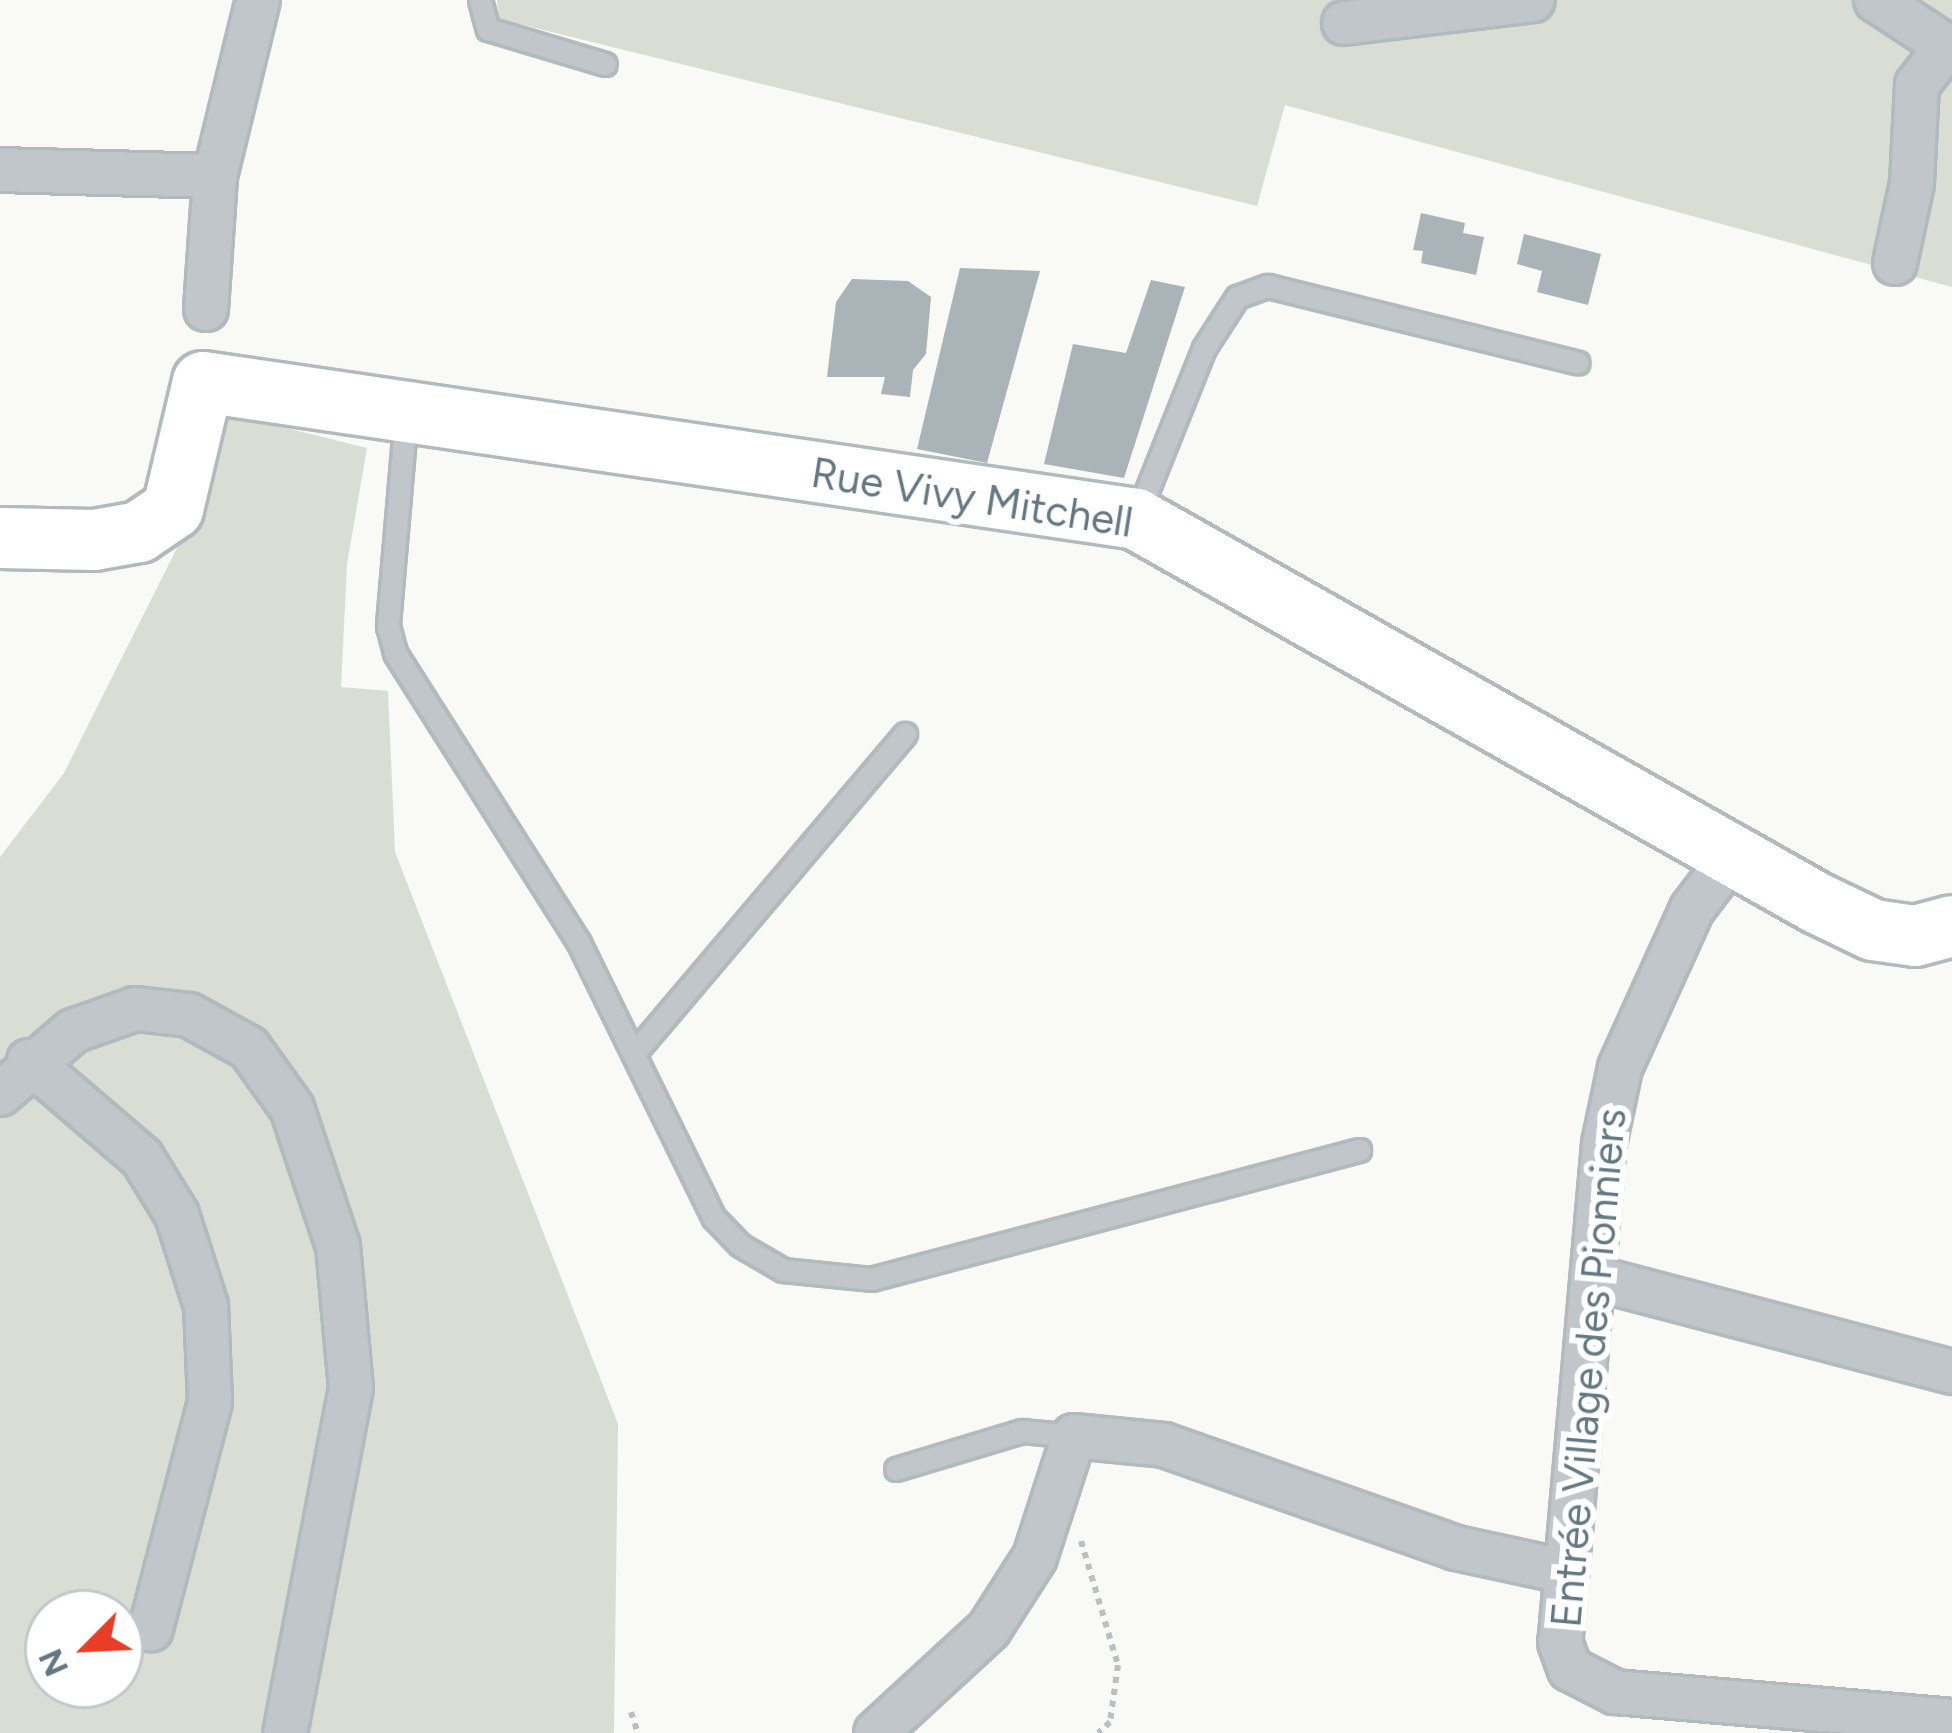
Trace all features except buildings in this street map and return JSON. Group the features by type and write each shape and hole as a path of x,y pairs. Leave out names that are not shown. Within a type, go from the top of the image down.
{"street":[{"path":"0,538 94,540 139,532 173,509 204,342 214,176 258,0"},
{"path":"1344,23 1533,0"},
{"path":"1876,0 1948,49 1917,85 1912,183 1894,263"},
{"path":"0,170 214,176"},
{"name":"Rue Vivy Mitchell","path":"204,342 406,414 1136,519 1730,859 1873,931 1915,936 1952,926"},
{"name":"Entrée Village des Pionniers","path":"1730,859 1692,909 1620,1068 1604,1144 1562,1571 1560,1642 1570,1669 1589,1684 1952,1721"},
{"path":"0,1094 29,1061 73,1031 135,1009 189,1015 249,1048 292,1108 338,1246 350,1388 285,1733"},
{"path":"29,1061 142,1158 177,1215 206,1306 210,1402 152,1629"},
{"path":"1594,1278 1952,1372"},
{"path":"877,1733 989,1630 1035,1557 1073,1436 1164,1445 1456,1548 1562,1571"}],"lane":[{"path":"480,0 488,29 605,64"},
{"path":"1136,519 1204,348 1237,297 1268,286 1578,363"},
{"path":"406,414 388,626 394,653 579,943 714,1217 740,1245 783,1270 825,1280 871,1279 1360,1150"},
{"path":"636,1052 905,734"},
{"path":"896,1469 1022,1431 1073,1436"}],"path":[{"path":"1061,1486 1118,1665 1110,1721 1098,1733"},
{"path":"631,1712 638,1733"}],"shaded area":[{"path":"497,0 1952,0 1952,287 1285,105 1257,206 499,19"},
{"path":"222,412 367,448 347,564 341,687 388,691 395,852 618,1424 614,1733 0,1733 0,857 64,773 183,536"}]}
